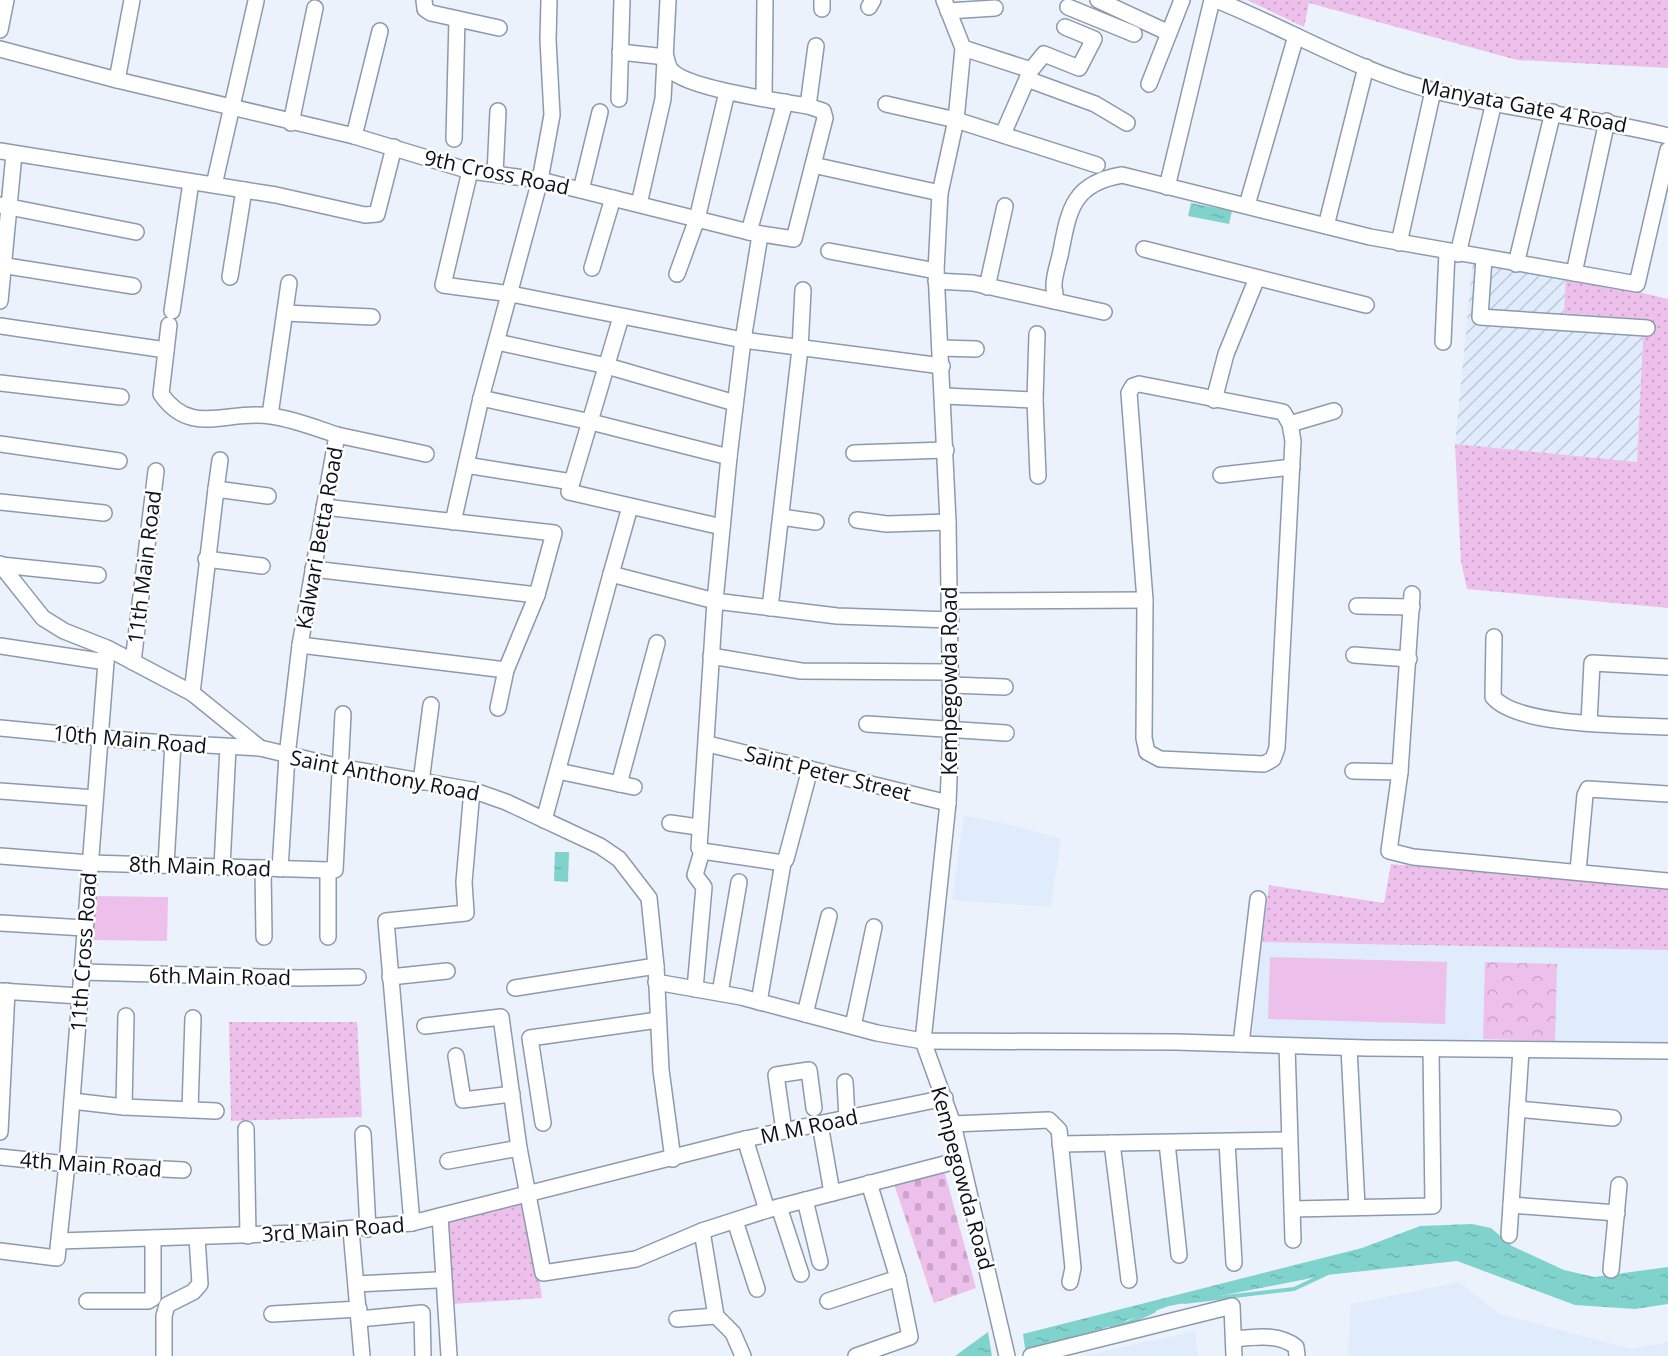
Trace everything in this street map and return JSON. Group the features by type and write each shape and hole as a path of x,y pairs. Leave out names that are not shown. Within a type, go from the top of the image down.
{"street":[{"path":"0,30 6,0"},
{"path":"117,80 132,0"},
{"path":"424,0 425,9 431,13 499,28"},
{"path":"453,522 481,398 540,180 552,116 548,40 549,0"},
{"path":"619,99 622,0"},
{"path":"639,204 663,99 668,0"},
{"path":"764,98 765,0"},
{"path":"1149,84 1182,0"},
{"path":"1167,187 1212,0"},
{"name":"Manyata Gate 4 Road","path":"1216,0 1366,67 1434,91 1607,121 1668,136"},
{"path":"214,185 256,1"},
{"path":"1101,21 1105,1 1168,33"},
{"path":"946,6 995,8"},
{"name":"Kempegowda Road","path":"946,6 963,48 956,120 940,193 936,277 946,450 951,601 951,729 948,803 923,1041 953,1124 1007,1352"},
{"path":"291,123 315,8"},
{"path":"1068,8 1134,34"},
{"path":"454,139 457,19"},
{"path":"1003,134 1029,74 1044,54 1079,68 1094,39 1065,27"},
{"path":"354,136 380,31"},
{"path":"1247,205 1296,36"},
{"path":"808,106 816,46"},
{"path":"963,48 1029,74 1095,104 1127,123"},
{"name":"9th Cross Road","path":"0,49 291,123 354,136 470,171 540,180 754,234 794,239 813,165"},
{"path":"620,52 666,57"},
{"path":"666,57 671,70 680,76 727,92 808,106 825,114 813,165 940,193"},
{"path":"1326,226 1366,67"},
{"path":"1399,243 1434,91"},
{"path":"677,274 697,219 727,92"},
{"path":"695,989 704,887 695,875 702,851 698,843 698,827 708,744 715,601 729,457 754,234 785,102"},
{"path":"1443,342 1452,253 1494,102"},
{"path":"886,104 956,120 1097,165"},
{"path":"495,174 498,111"},
{"path":"581,190 600,112"},
{"path":"1516,264 1553,112"},
{"path":"1574,273 1607,121"},
{"path":"0,301 7,152 244,190 364,215 377,214 394,147"},
{"path":"1054,301 1054,288 1065,229 1074,201 1086,188 1101,179 1122,175 1399,243 1637,284 1668,150"},
{"path":"470,171 443,285 511,294 743,340 942,366"},
{"name":"Kalwari Betta Road","path":"191,182 161,394 175,412 193,419 270,415 337,435 300,645 286,756 280,869"},
{"path":"230,277 244,190"},
{"path":"592,268 613,198"},
{"path":"5,206 136,232"},
{"path":"987,287 1005,206"},
{"path":"1144,249 1366,305"},
{"path":"829,251 936,277 1104,312"},
{"path":"1484,258 1480,317 1647,328"},
{"path":"2,265 133,286"},
{"path":"1214,400 1226,354 1257,279"},
{"path":"270,415 289,283"},
{"path":"770,608 800,349 803,290"},
{"path":"285,313 372,317"},
{"path":"621,317 569,492 722,528"},
{"path":"0,326 166,350"},
{"path":"1037,334 1035,400 1038,476"},
{"path":"497,342 607,366 735,403"},
{"path":"940,348 976,349"},
{"path":"0,383 121,397"},
{"path":"1139,384 1283,412 1290,424 1293,441 1292,467 1277,748 1273,759 1264,765 1160,759 1147,752 1144,738 1145,600 1130,393 1133,386 1139,384"},
{"path":"944,396 1035,400"},
{"path":"481,398 591,422 729,457"},
{"path":"1290,424 1334,411"},
{"path":"337,435 426,454"},
{"path":"0,444 119,461"},
{"path":"854,453 946,450"},
{"path":"192,693 206,559 220,460"},
{"path":"466,465 572,482"},
{"path":"1221,475 1292,467"},
{"name":"11th Main Road","path":"133,662 156,471"},
{"path":"216,489 268,496"},
{"path":"0,502 104,513"},
{"path":"324,507 554,533 537,595 506,670 498,708"},
{"path":"544,820 630,507"},
{"path":"781,517 816,522"},
{"path":"857,520 886,525 948,522"},
{"path":"206,559 262,566"},
{"path":"0,564 98,575"},
{"path":"0,564 43,618 106,655"},
{"path":"313,568 537,595"},
{"path":"611,574 715,601 837,616 951,620"},
{"path":"951,601 1145,600"},
{"path":"1357,606 1412,600 1400,772 1389,848 1391,853 1668,881"},
{"path":"1494,637 1492,688 1493,697 1499,704 1534,715 1589,723 1668,727"},
{"path":"558,771 626,785 657,643"},
{"name":"11th Main Road","path":"0,645 106,655"},
{"path":"300,645 506,670"},
{"name":"Saint Anthony Road","path":"106,655 133,662 192,693 260,748 340,768 421,782 490,788 544,820 600,846 619,859 636,878 649,898 656,966 661,1070 673,1159"},
{"name":"11th Cross Road","path":"59,1241 67,1164 106,655"},
{"path":"1354,655 1408,658"},
{"path":"711,656 801,671 951,679 1005,687"},
{"path":"1589,723 1592,663 1668,667"},
{"path":"421,782 431,705"},
{"path":"328,937 328,870 335,870 343,714"},
{"path":"867,724 1006,733"},
{"name":"10th Main Road","path":"0,728 260,748"},
{"path":"166,865 173,743"},
{"name":"Saint Peter Street","path":"708,744 948,803"},
{"path":"222,867 228,747"},
{"path":"759,1002 783,863 810,769"},
{"path":"1353,771 1400,772"},
{"path":"412,1223 386,921 466,913 464,882 470,785"},
{"path":"1578,871 1585,795 1588,789 1668,794"},
{"path":"0,791 95,798"},
{"path":"670,823 698,827"},
{"path":"702,851 783,863"},
{"name":"8th Main Road","path":"0,856 90,863 328,870"},
{"path":"263,868 264,937"},
{"path":"720,993 739,882"},
{"path":"1241,1044 1258,900"},
{"path":"805,1014 829,916"},
{"path":"0,922 85,928"},
{"path":"853,1026 874,927"},
{"path":"515,988 656,966"},
{"path":"390,977 447,971"},
{"name":"6th Main Road","path":"82,972 298,978 358,977"},
{"path":"656,982 720,993 923,1041 1668,1051"},
{"path":"0,1132 4,991 80,996"},
{"path":"124,1107 126,1016"},
{"path":"425,1026 501,1017 519,1148 530,1195 543,1273 636,1259 702,1231 773,1208 960,1160"},
{"path":"190,1110 193,1018"},
{"path":"543,1123 530,1038 658,1020"},
{"path":"1287,1046 1293,1240"},
{"path":"1349,1048 1357,1207"},
{"path":"1292,1209 1433,1206 1431,1049"},
{"path":"1509,1235 1521,1050"},
{"path":"456,1056 463,1100 512,1094"},
{"path":"784,1131 776,1075 809,1070 814,1108"},
{"path":"845,1082 847,1118"},
{"name":"M M Road","path":"673,1159 745,1139 945,1098"},
{"path":"72,1101 124,1107 216,1111"},
{"path":"1517,1109 1613,1118"},
{"path":"953,1124 1048,1120 1059,1130 1073,1268 1070,1282"},
{"path":"820,1124 832,1192"},
{"path":"246,1129 248,1236"},
{"path":"363,1134 368,1229"},
{"path":"745,1139 801,1274"},
{"path":"1060,1144 1289,1140"},
{"path":"1227,1142 1234,1263"},
{"path":"1112,1143 1129,1280"},
{"path":"1167,1143 1179,1255"},
{"path":"448,1161 519,1148"},
{"name":"4th Main Road","path":"0,1157 67,1164 183,1170"},
{"name":"3rd Main Road","path":"59,1241 248,1236 368,1229 412,1223 673,1159"},
{"path":"856,1356 910,1337 898,1278 869,1183"},
{"path":"1611,1270 1619,1185"},
{"path":"805,1200 820,1263"},
{"path":"1511,1205 1617,1213"},
{"path":"440,1216 449,1356"},
{"path":"735,1221 757,1289"},
{"path":"351,1230 362,1356"},
{"path":"702,1231 716,1316 733,1333 743,1356"},
{"path":"164,1356 164,1316 167,1305 193,1292 200,1284 197,1237"},
{"path":"87,1301 153,1298 153,1238"},
{"path":"0,1251 57,1258 59,1241"},
{"path":"828,1301 898,1278"},
{"path":"356,1284 437,1280"},
{"path":"1031,1356 1232,1306 1234,1356"},
{"path":"272,1314 422,1313 423,1356"},
{"path":"677,1319 716,1316"},
{"path":"1234,1339 1273,1338 1291,1343 1296,1347 1297,1356"}],"shaded area":[{"path":"1473,260 1566,275 1565,313 1644,319 1637,462 1455,444"},
{"path":"964,816 995,821 1061,838 1051,907 952,900"},
{"path":"1262,942 1668,950 1668,1048 1252,1039"},
{"path":"1459,1282 1499,1314 1632,1349 1668,1342 1668,1356 1348,1356 1351,1304"},
{"path":"1195,1331 1198,1356 1082,1356"}],"green space":[{"path":"1247,0 1668,0 1668,68 1517,60 1309,3 1304,27"},
{"path":"1566,275 1668,299 1668,608 1467,589 1461,562 1455,444 1637,462 1644,319 1564,313"},
{"path":"1391,864 1668,888 1668,950 1262,942 1269,885 1384,903"},
{"path":"91,896 168,897 167,941 90,940"},
{"path":"1270,957 1447,962 1445,1024 1268,1019"},
{"path":"1485,962 1557,964 1555,1041 1483,1039"},
{"path":"229,1022 357,1022 362,1117 231,1121"},
{"path":"944,1170 976,1288 934,1303 894,1184"},
{"path":"528,1201 542,1298 452,1304 443,1220"}],"water":[{"path":"1191,203 1232,211 1229,224 1188,216"},
{"path":"555,852 569,852 568,882 554,881"},
{"path":"1472,1224 1491,1228 1512,1246 1564,1270 1594,1277 1668,1267 1668,1304 1635,1309 1575,1305 1457,1261 1327,1275 1169,1306 1026,1355 1023,1334 1362,1248 1420,1226"},
{"path":"988,1332 992,1356 955,1356"}],"waterway":[{"path":"1184,1302 1294,1289 1326,1274"},
{"path":"1111,1325 1128,1323 1154,1311"}]}
